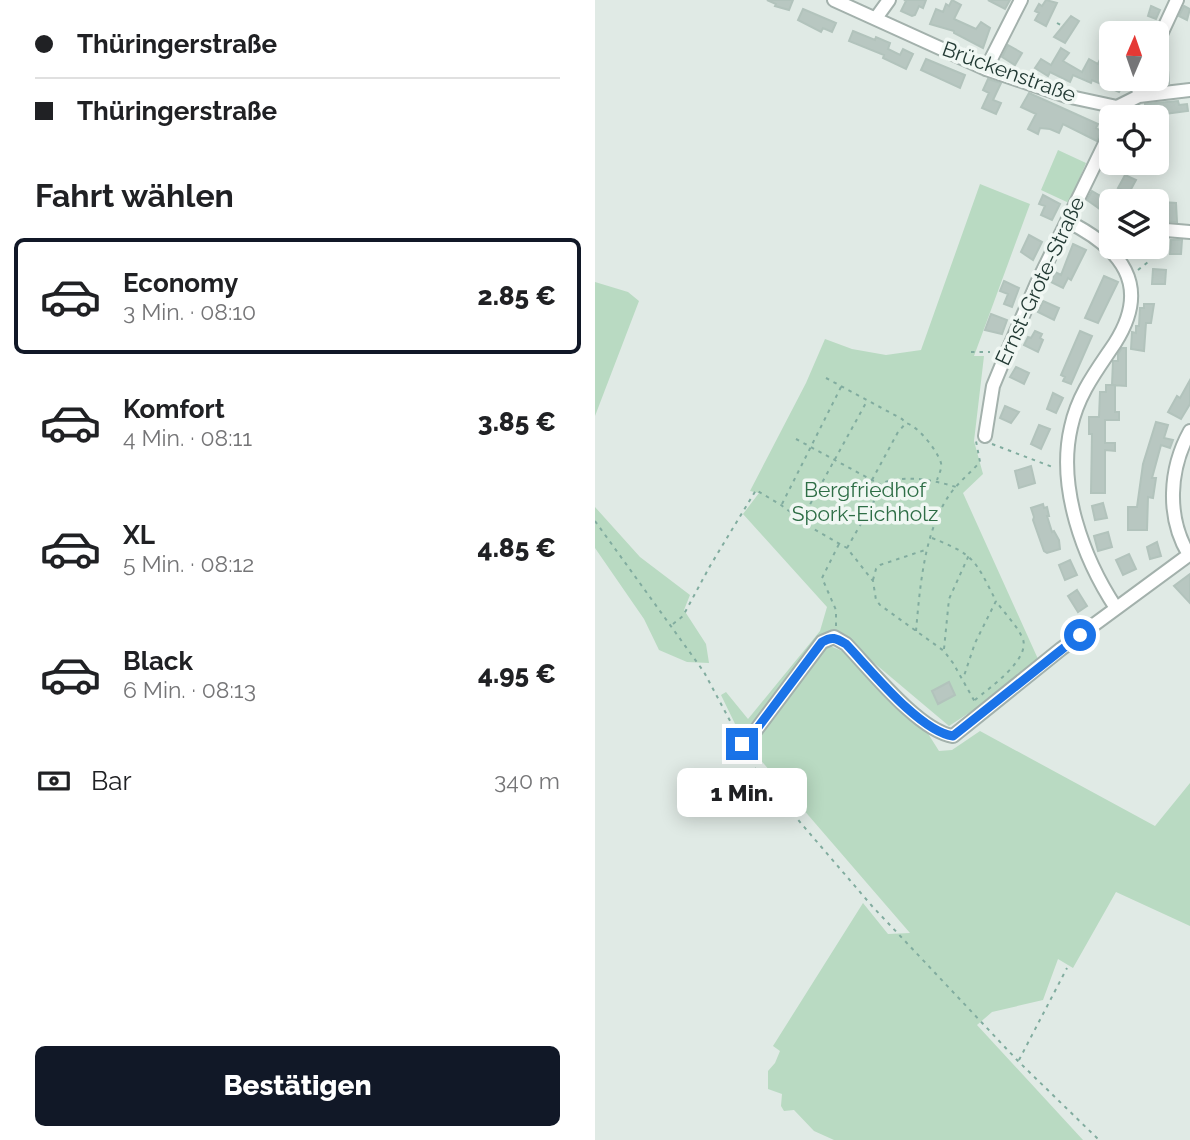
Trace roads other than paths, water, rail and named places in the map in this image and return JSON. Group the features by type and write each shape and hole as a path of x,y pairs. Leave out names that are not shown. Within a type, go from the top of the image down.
{"street":[{"name":"Brückenstraße","path":"834,0 986,69 1099,106"},
{"path":"876,18 889,0"},
{"path":"986,69 1021,0"},
{"path":"1167,21 1177,0"},
{"name":"Brückenstraße","path":"1127,105 1139,96 1190,90"},
{"path":"1139,91 1139,96"},
{"name":"Ernst-Grote-Straße","path":"985,435 993,386 1037,283 1099,156"},
{"path":"1067,221 1102,243 1115,255 1130,276 1132,286 1130,309 1123,327 1083,391 1076,408 1068,448 1072,497 1083,546 1099,583 1116,608"},
{"path":"1169,230 1190,232"},
{"path":"990,352 1005,357"},
{"path":"742,744 756,730 822,642 834,637 846,644 913,713 941,734 953,736 1061,649 1190,555 1177,533 1173,518 1178,458 1190,431"}],"park label":[{"name":"Bergfriedhof Spork-Eichholz","path":"865,502"}]}
